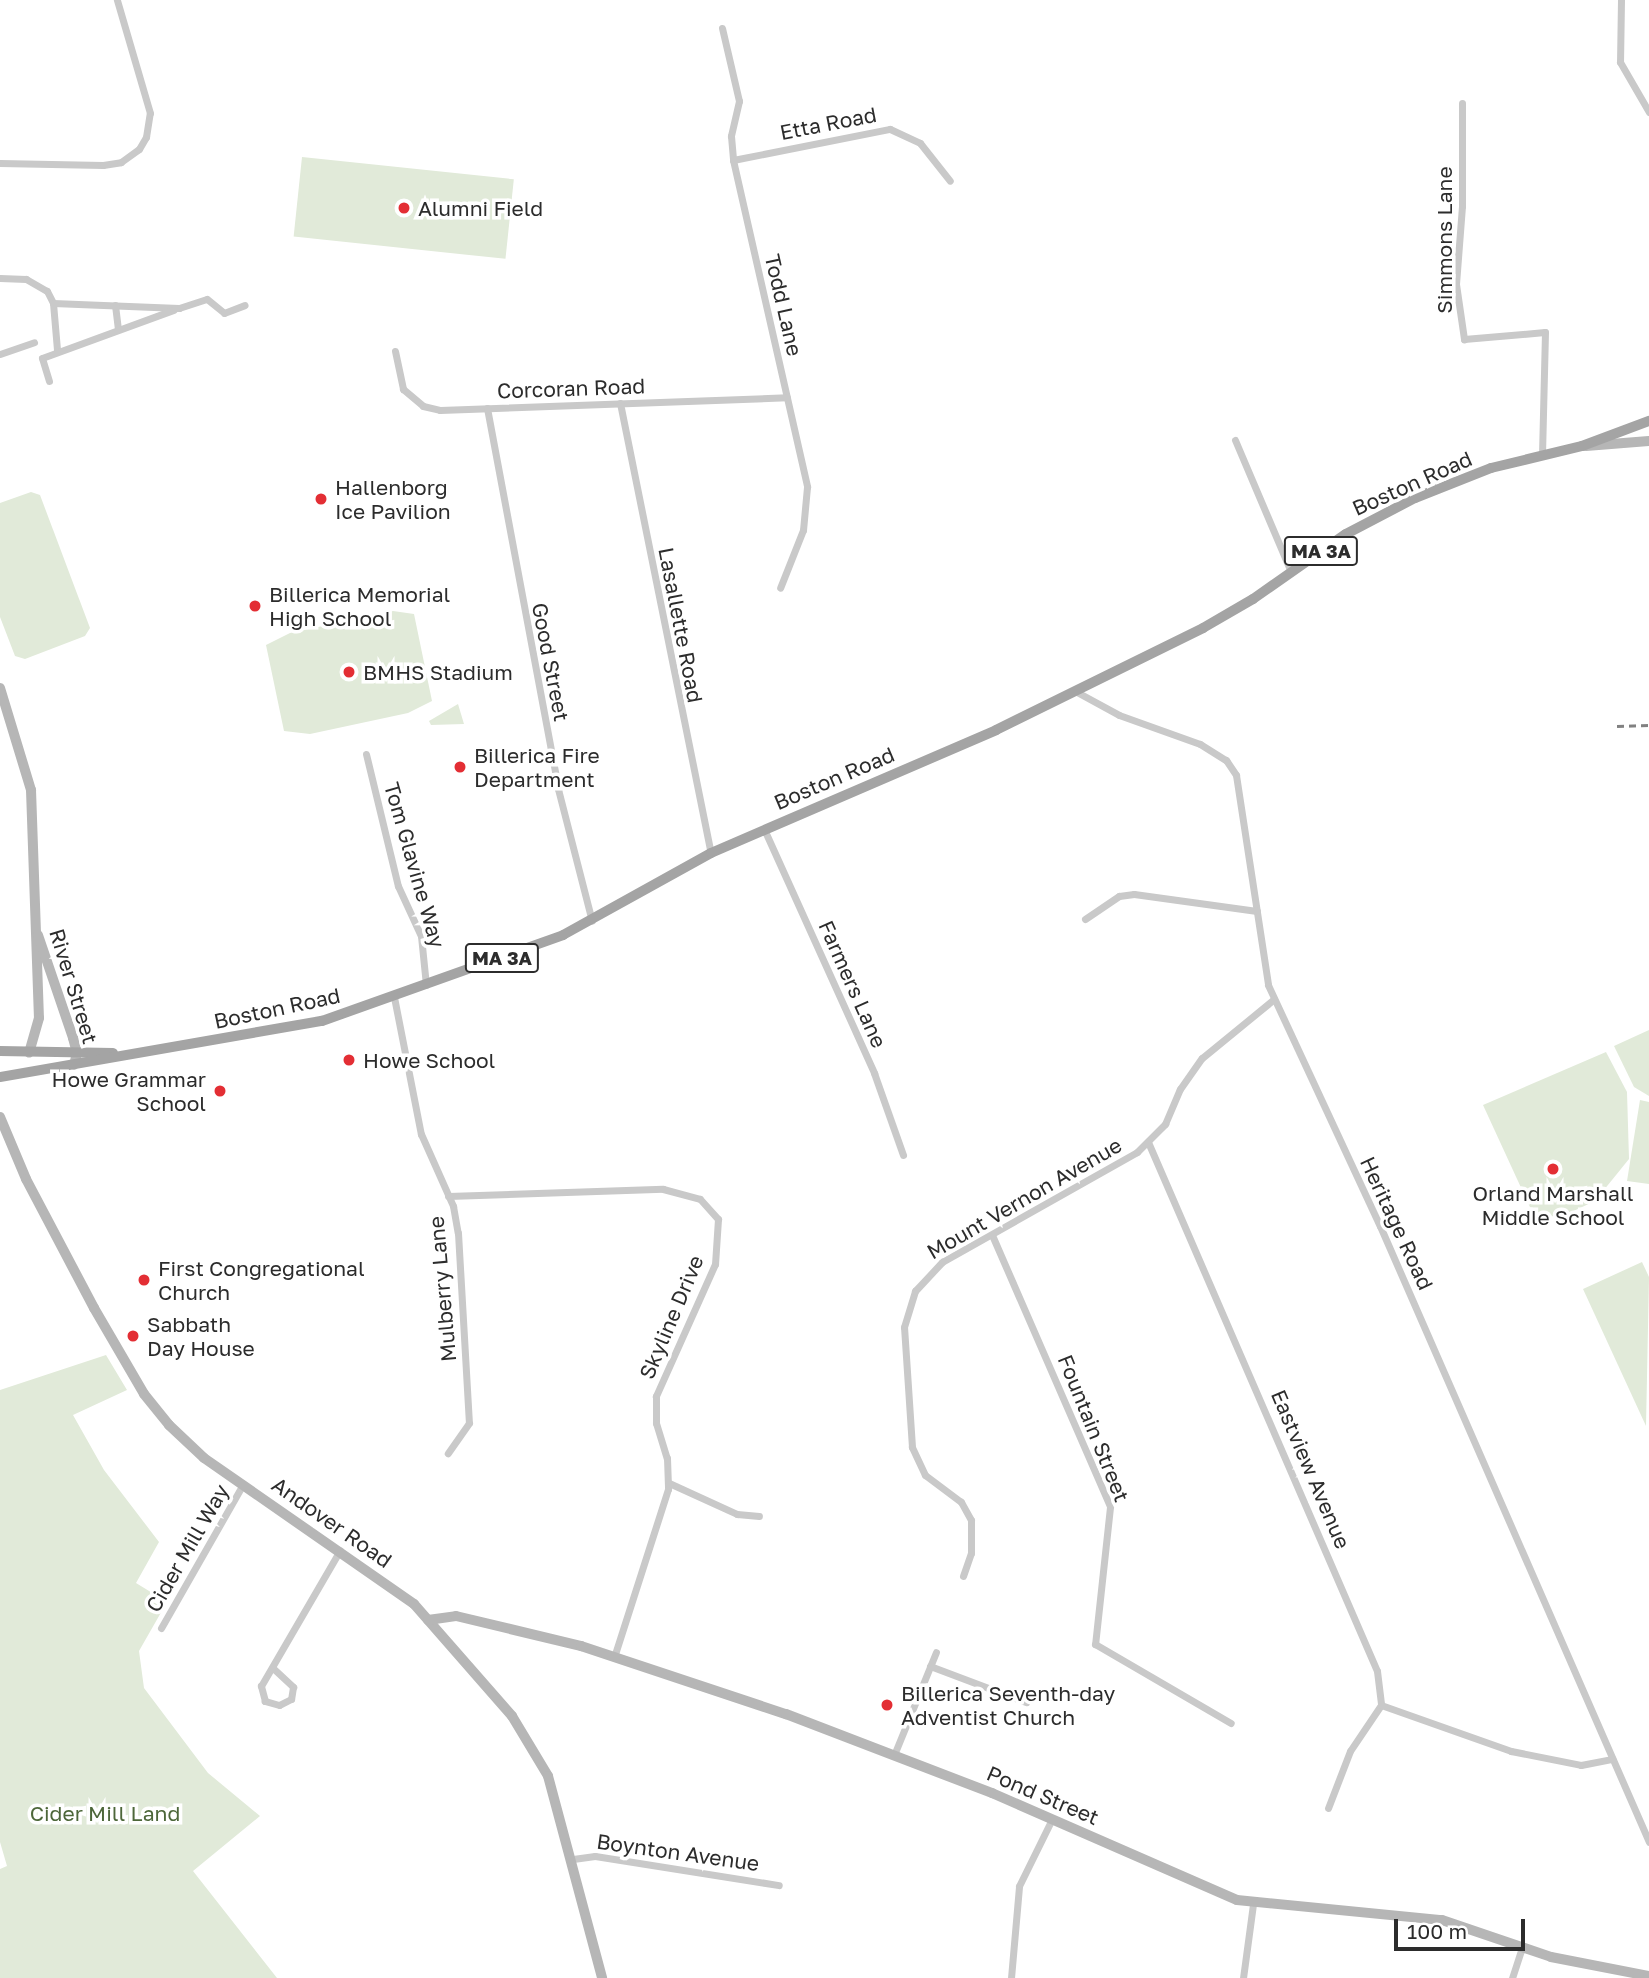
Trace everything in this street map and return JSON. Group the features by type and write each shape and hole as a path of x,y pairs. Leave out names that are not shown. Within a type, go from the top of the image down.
{"main road":[{"name":"Boston Road","path":"0,1077 75,1059 140,1054 321,1021 426,986 592,920 711,853 996,730 1220,619 1346,534 1412,499 1542,454 1582,446 1649,421"},
{"path":"1582,446 1649,441"},
{"name":"River Street","path":"0,688 31,790 33,918 39,1018 29,1053"},
{"name":"River Street","path":"33,918 75,1059"},
{"name":"MA 3A","path":"0,1051 75,1059"},
{"name":"Andover Road","path":"0,1117 46,1218 144,1394 183,1441 243,1485 341,1549 428,1620 497,1697 526,1737 548,1776 573,1859 601,1978"},
{"name":"Pond Street","path":"428,1620 456,1616 614,1657 894,1755 1052,1818 1192,1884 1253,1904 1442,1920 1522,1948 1649,1976"}],"street":[{"path":"0,163 103,165 121,162 139,149 146,137 150,113 117,0"},
{"path":"1620,0 1620,62 1649,112"},
{"name":"Todd Lane","path":"722,28 739,101 731,136 733,160 787,397 807,504 802,534 780,588"},
{"name":"Simmons Lane","path":"1462,103 1462,206 1457,284 1464,339 1545,331 1542,454"},
{"name":"Etta Road","path":"733,160 887,128 916,139 950,181"},
{"path":"0,278 26,279 47,291 53,303 57,349"},
{"path":"49,381 42,358 57,349 179,308 194,299 207,299 224,313 245,305"},
{"path":"53,303 179,308"},
{"path":"115,305 118,328"},
{"path":"0,354 34,342"},
{"name":"Corcoran Road","path":"395,351 403,389 423,406 440,410 787,397"},
{"name":"Lasallette Road","path":"620,403 711,853"},
{"name":"Good Street","path":"486,408 557,781 592,920"},
{"path":"1235,440 1292,572"},
{"name":"Heritage Road","path":"1075,691 1119,715 1200,744 1232,766 1244,806 1257,911 1274,999 1380,1226 1649,1842"},
{"name":"Tom Glavine Way","path":"366,754 398,886 421,936 426,986"},
{"name":"Farmers Lane","path":"764,829 874,1073 903,1155"},
{"path":"1085,919 1119,896 1134,894 1257,911"},
{"name":"Mulberry Lane","path":"394,997 421,1134 448,1196 462,1272 469,1423 448,1454"},
{"name":"Mount Vernon Avenue","path":"963,1576 971,1553 971,1520 961,1502 925,1475 912,1447 905,1320 915,1292 930,1272 1149,1142 1165,1124 1180,1089 1202,1058 1274,999"},
{"name":"Eastview Avenue","path":"1149,1142 1356,1618 1377,1671 1381,1706"},
{"name":"Skyline Drive","path":"448,1196 663,1189 690,1194 709,1205 720,1230 715,1264 656,1396 656,1423 669,1483 614,1657"},
{"name":"Fountain Street","path":"992,1235 1110,1507 1095,1644 1231,1723"},
{"path":"669,1483 737,1514 760,1516"},
{"name":"Cider Mill Way","path":"161,1628 243,1485"},
{"path":"275,1670 293,1687 291,1699 279,1705 265,1701 261,1686 275,1670 280,1653 341,1549"},
{"path":"894,1755 936,1652"},
{"path":"930,1666 1026,1702"},
{"path":"1328,1808 1350,1751 1381,1706 1511,1751 1581,1765 1612,1759"},
{"path":"1011,1978 1019,1886 1052,1818"},
{"name":"Boynton Avenue","path":"573,1859 595,1856 779,1885"},
{"path":"1243,1978 1253,1904"},
{"path":"1512,1978 1522,1948"}],"green space":[{"name":"Alumni Field","path":"302,157 514,179 505,259 294,237"},
{"path":"31,492 40,495 90,628 85,636 25,659 15,656 0,617 0,503"},
{"name":"BMHS Stadium","path":"393,611 414,614 432,701 408,713 310,734 284,731 266,645 290,633"},
{"path":"458,704 464,724 431,725 429,721"},
{"path":"1649,1030 1649,1096 1634,1087 1614,1046"},
{"path":"1606,1052 1627,1092 1629,1159 1595,1201 1565,1215 1535,1218 1483,1105"},
{"path":"1640,1100 1649,1102 1649,1184 1627,1181"},
{"path":"1642,1262 1649,1277 1646,1426 1583,1289"},
{"name":"Cider Mill Land","path":"106,1355 127,1390 73,1415 104,1470 159,1542 136,1583 167,1602 139,1651 144,1688 208,1773 260,1816 193,1871 277,1978 0,1978 0,1869 7,1866 0,1842 0,1390"}],"railway":[{"path":"1617,726 1649,725"}],"place":[{"name":"Alumni Field","path":"404,208"},
{"name":"Hallenborg Ice Pavilion","path":"321,499"},
{"name":"Billerica Memorial High School","path":"255,606"},
{"name":"BMHS Stadium","path":"349,672"},
{"name":"Billerica Fire Department","path":"460,767"},
{"name":"Howe School","path":"349,1060"},
{"name":"Howe Grammar School","path":"220,1091"},
{"name":"Orland Marshall Middle School","path":"1553,1169"},
{"name":"First Congregational Church","path":"144,1280"},
{"name":"Sabbath Day House","path":"133,1336"},
{"name":"Billerica Seventh-day Adventist Church","path":"887,1705"}]}
